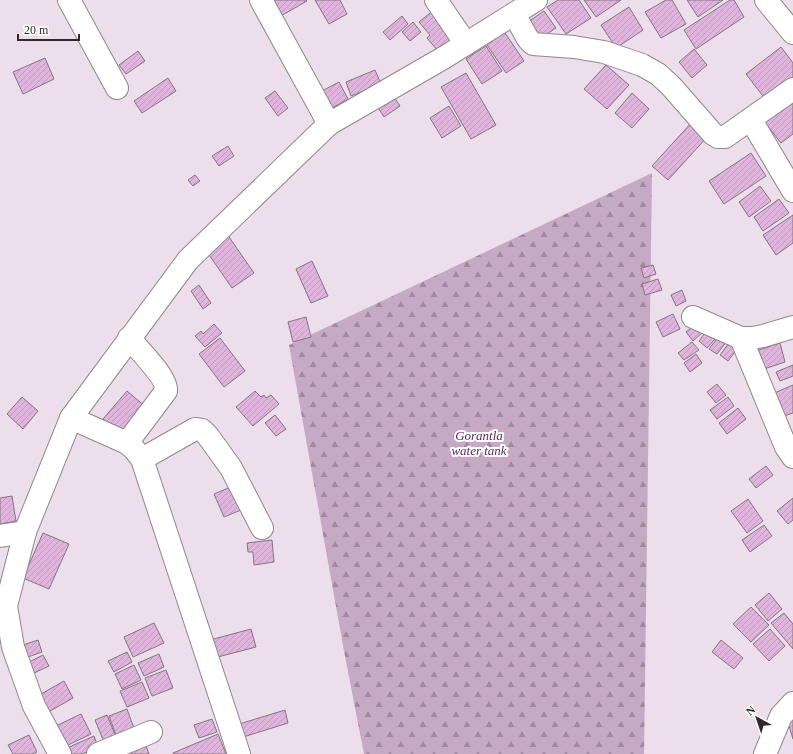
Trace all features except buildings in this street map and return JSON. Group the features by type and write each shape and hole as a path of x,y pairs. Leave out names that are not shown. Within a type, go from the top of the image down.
{"street":[{"path":"69,0 117,88"},
{"path":"261,0 329,124"},
{"path":"436,0 466,44"},
{"path":"60,754 34,706 13,647 6,606 25,532 71,418 188,260 329,124 466,44 536,0"},
{"path":"766,0 793,33"},
{"path":"514,14 528,39 533,44 604,52 642,65 658,74 671,86 718,138 725,137 793,89"},
{"path":"751,120 793,191"},
{"path":"692,317 741,338 757,337 793,326"},
{"path":"127,443 166,390 162,377 129,338"},
{"path":"741,338 786,447 793,456"},
{"path":"71,418 127,443 142,459 239,754"},
{"path":"142,459 195,429 202,430 231,468 262,528"},
{"path":"0,536 25,532"},
{"path":"765,754 782,716 793,703"},
{"path":"98,754 152,732"}],"green space":[{"name":"Gorantla water tank","path":"652,173 644,754 364,754 289,345"}]}
